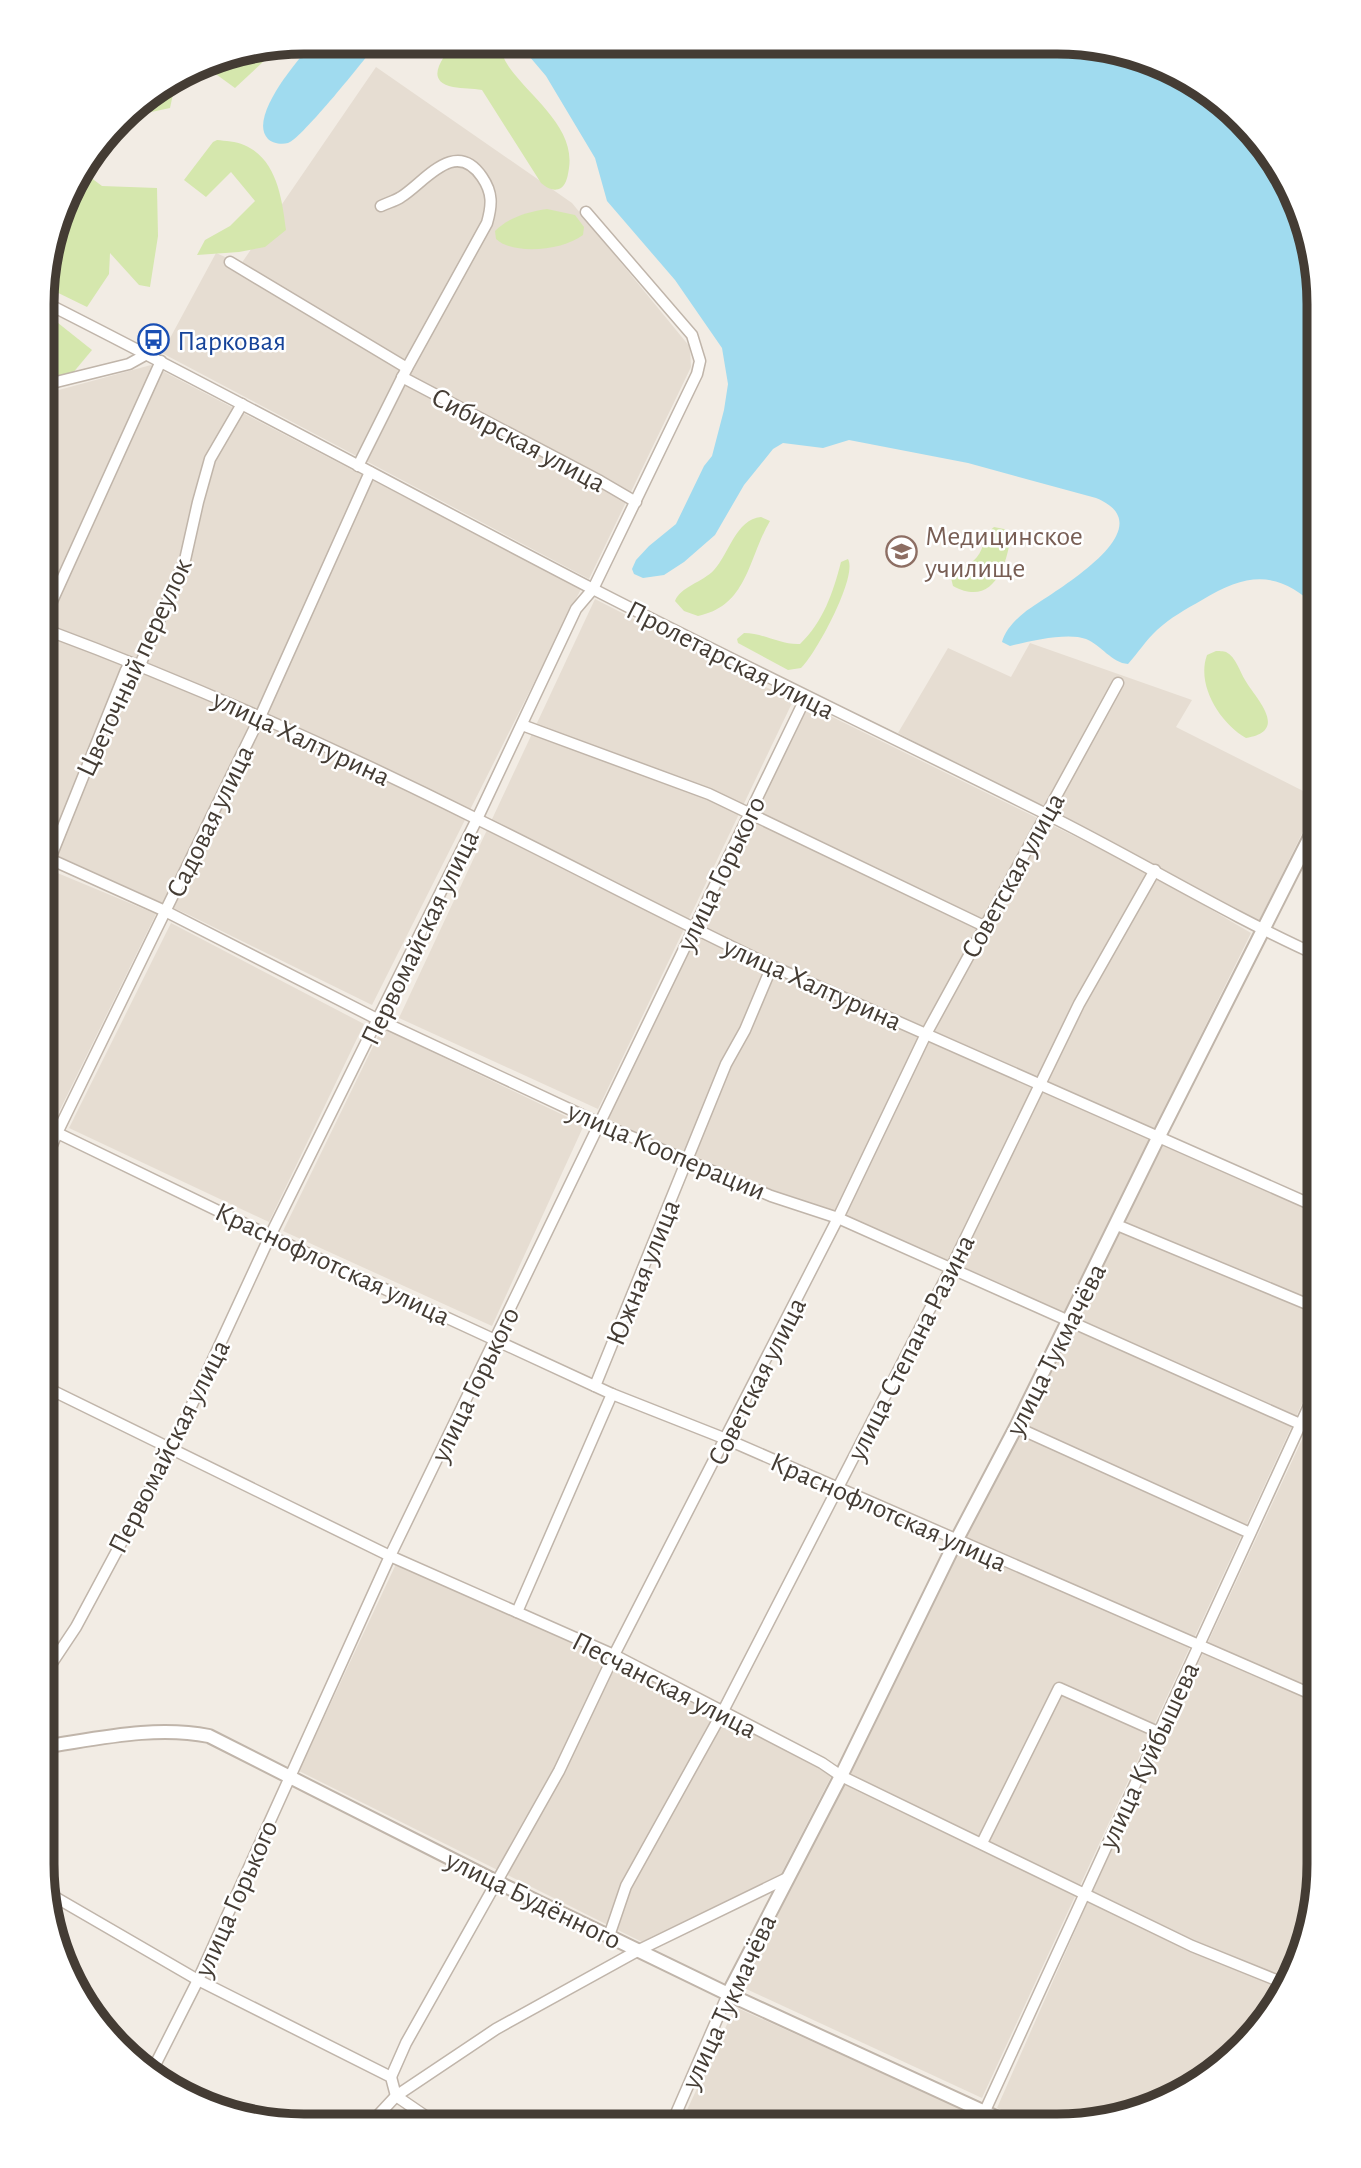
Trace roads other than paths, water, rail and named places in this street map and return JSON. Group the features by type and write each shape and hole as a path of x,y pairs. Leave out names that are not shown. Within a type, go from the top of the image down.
{"street":[{"path":"358,466 405,372 487,223 492,205 490,190 480,174 464,162 448,163 430,171 402,197 381,206"},
{"name":"Первомайская улица","path":"54,1660 76,1627 170,1450 270,1236 379,1020 576,610 593,589 697,374 700,361 692,335 586,212"},
{"name":"Сибирская улица","path":"230,262 405,372 636,502"},
{"name":"Пролетарская улица","path":"54,307 593,589 806,698 1045,814 1155,870 1262,931 1307,951"},
{"path":"54,383 129,364 147,354"},
{"path":"54,597 161,362"},
{"name":"Цветочный переулок","path":"54,841 126,670 140,664 185,559 210,459 242,404"},
{"name":"Садовая улица","path":"54,1140 260,717 370,472"},
{"name":"улица Халтурина","path":"54,633 140,664 260,717 477,819 772,967 1307,1203"},
{"name":"Советская улица","path":"391,2077 406,2043 559,1771 614,1656 838,1219 926,1034 1118,682"},
{"name":"улица Горького","path":"155,2064 198,1980 390,1556 806,698"},
{"path":"522,725 709,794 984,926"},
{"name":"улица Тукмачёва","path":"676,2114 729,1994 1069,1322 1307,843"},
{"name":"улица Кооперации","path":"54,861 165,911 379,1020 599,1123 771,1196 838,1219 1300,1424"},
{"name":"улица Степана Разина","path":"609,1936 626,1886 722,1713 837,1490 951,1268 1079,1004 1155,870"},
{"name":"Южная улица","path":"595,1386 726,1064 745,1030 772,967"},
{"name":"Краснофлотская улица","path":"54,1132 270,1236 612,1394 726,1439 837,1490 1307,1692"},
{"path":"1117,1225 1307,1304"},
{"name":"Песчанская улица","path":"54,1392 390,1556 614,1656 822,1763 841,1776 1084,1892 1192,1947 1277,1981"},
{"path":"517,1612 612,1394"},
{"name":"улица Куйбышева","path":"982,2114 1307,1409"},
{"path":"1016,1427 1250,1533"},
{"path":"982,1843 1059,1688 1158,1732"},
{"name":"улица Будённого","path":"54,1744 150,1732 187,1732 209,1736 497,1882 729,1994 989,2114"},
{"name":"улица Тукмачёва","path":"639,1950 787,1878"},
{"path":"56,1898 198,1980 391,2077 396,2096 422,2114"},
{"path":"379,2114 396,2096 496,2029 639,1950"}],"water":[{"path":"1056,54 1089,56 1121,63 1152,73 1195,96 1221,116 1245,140 1265,166 1288,209 1302,256 1307,305 1307,599 1290,587 1263,579 1234,584 1190,607 1162,626 1128,664 1117,661 1091,642 1078,637 1048,638 1010,646 1002,642 1015,621 1098,559 1112,542 1119,526 1115,511 1096,498 968,463 849,440 823,448 783,443 773,449 744,485 715,535 684,562 664,575 643,578 634,574 632,569 636,560 676,524 704,466 712,456 728,384 722,348 675,280 607,201 595,158 546,76 528,55"},
{"path":"303,55 368,55 334,97 295,138 285,144 272,142 263,129 264,117 269,103"}],"place":[{"name":"Парковая","path":"154,340"},
{"name":"Медицинское училище","path":"902,551"}]}
